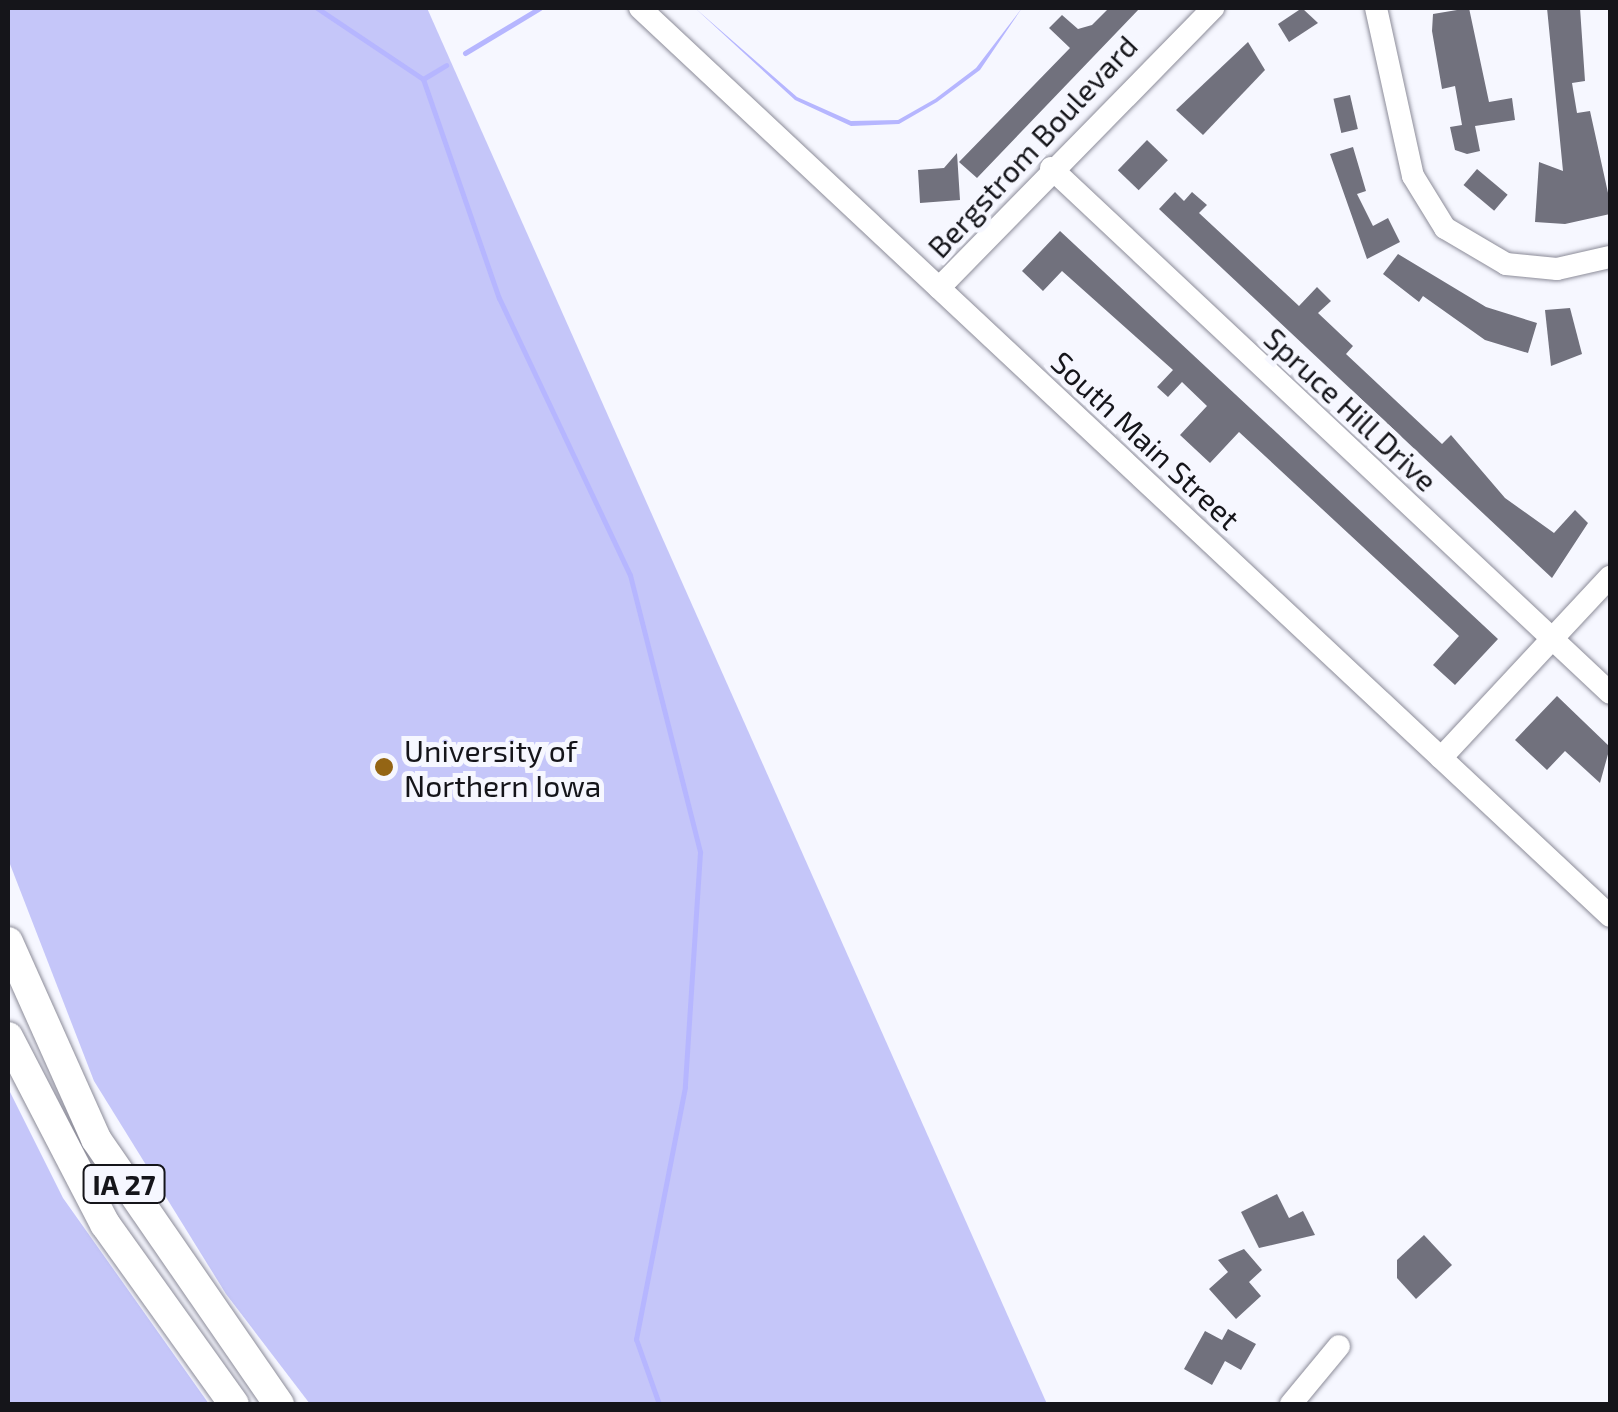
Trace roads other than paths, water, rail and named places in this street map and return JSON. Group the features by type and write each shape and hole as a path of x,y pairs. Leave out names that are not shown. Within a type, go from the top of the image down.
{"highway":[{"name":"IA 27","path":"8,942 96,1139 279,1404"},
{"name":"IA 27","path":"8,1037 105,1224 234,1404"}],"street":[{"name":"South Main Street","path":"640,8 1610,916"},
{"name":"Bergstrom Boulevard","path":"939,288 1051,168 1213,8"},
{"path":"1376,8 1413,176 1445,228 1506,264 1557,269 1610,257"},
{"name":"Spruce Hill Drive","path":"1051,168 1610,693"},
{"path":"1441,758 1610,577"},
{"path":"1291,1404 1340,1346"}],"waterway":[{"path":"317,8 423,79 499,298 630,575 700,852 685,1087 636,1339 659,1404"},
{"path":"465,53 540,8"},
{"path":"423,79 446,65"}],"place":[{"name":"University of Northern Iowa","path":"384,767"}]}
